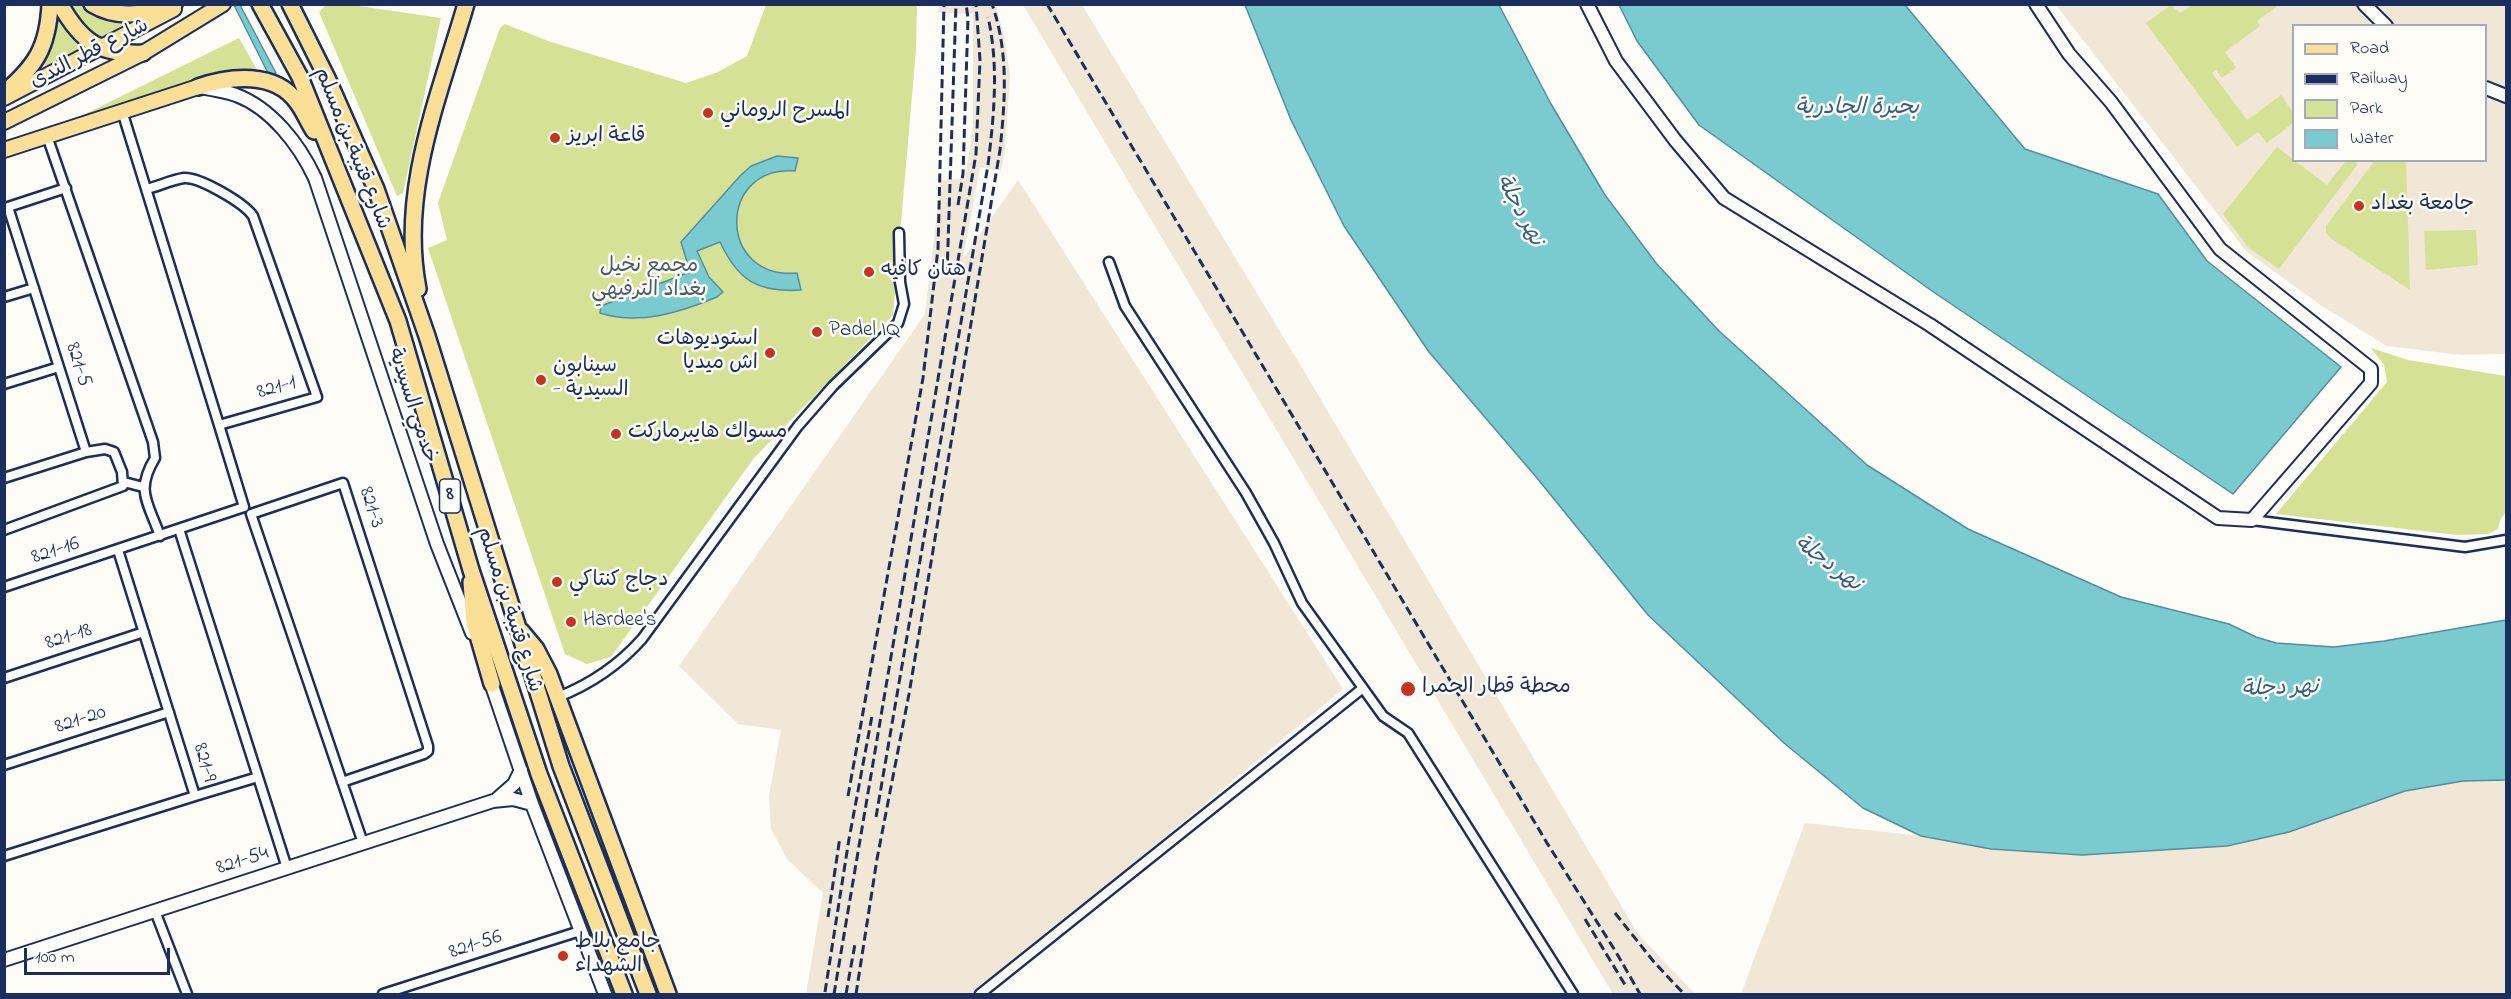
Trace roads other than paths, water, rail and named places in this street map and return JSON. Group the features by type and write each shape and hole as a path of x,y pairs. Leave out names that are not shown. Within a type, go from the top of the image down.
{"highway":[{"path":"4,93 30,69 39,56 46,33 50,4"},
{"path":"60,4 88,42 126,54 143,52"},
{"path":"92,4 115,14 137,14 174,4"},
{"name":"شارع قتيبة بن مسلم","path":"260,4 300,77 398,321 471,570 539,774 624,994"},
{"name":"شارع قتيبة بن مسلم","path":"290,4 327,78 376,189 427,336 561,766 648,994"},
{"path":"427,336 413,261 413,208 419,168 466,4"},
{"path":"198,87 237,78 260,80 276,85 289,93 297,102 343,183"},
{"path":"471,570 470,594 474,622 492,684"},
{"path":"517,626 543,662 558,697 668,994"}],"main road":[{"name":"شارع قطر الندى","path":"4,98 102,48 181,4"},
{"name":"شارع قطر الندى","path":"4,122 143,52 220,7"},
{"path":"4,150 198,87"}],"street":[{"path":"1587,4 1616,61 1675,140 1724,198 1930,325 2218,518 2252,520 2465,547 2506,540"},
{"path":"2036,4 2069,54 2111,102 2220,249 2371,369 2371,383 2252,520"},
{"path":"2364,4 2384,24"},
{"name":"خدمي السيدية","path":"198,87 234,94 258,106 284,131 308,162 437,544 492,684 532,804 605,994"},
{"path":"2487,88 2506,96"},
{"path":"122,111 219,425"},
{"path":"47,136 153,442 155,458 142,487 160,536"},
{"name":"821-1","path":"147,189 185,178 196,180 248,208 254,216 317,397 219,425"},
{"path":"6,207 66,188"},
{"name":"821-5","path":"6,207 86,452"},
{"path":"558,697 602,675 630,653 798,426 833,386 898,323 904,304 900,282 899,234"},
{"path":"1109,262 1125,306 1246,494 1274,543 1302,603 1383,716 1408,734 1573,994"},
{"path":"4,297 34,288"},
{"path":"4,384 59,367"},
{"name":"821-16","path":"4,587 244,507 219,425"},
{"path":"4,478 86,452 105,449 114,452 124,482"},
{"path":"124,482 142,487"},
{"path":"4,530 118,489 124,482"},
{"name":"821-3","path":"342,782 428,751 343,483 251,514 342,782 363,843"},
{"path":"179,529 287,868"},
{"name":"821-9","path":"4,856 195,796 118,550"},
{"name":"821-18","path":"4,678 144,632"},
{"path":"980,994 1363,688"},
{"name":"821-20","path":"4,765 169,712"},
{"name":"821-54","path":"493,801 509,790 521,770"},
{"path":"195,796 258,777"},
{"name":"821-54","path":"4,960 493,801 513,799 532,804"},
{"path":"155,911 187,994"},
{"name":"821-56","path":"383,994 580,931"}],"water":[{"path":"234,5 240,5 276,73 270,77"},
{"name":"نهر دجلة","path":"1245,5 1499,5 1551,104 1605,195 1656,263 1718,330 1867,465 1968,529 2121,597 2229,624 2256,637 2276,643 2334,647 2384,641 2506,620 2506,780 2463,781 2405,791 2289,832 2227,846 2082,855 1991,849 1921,836 1863,808 1784,743 1648,615 1537,478 1429,352 1344,226 1291,120"},
{"name":"بحيرة الجادرية","path":"1619,5 1905,5 2025,149 2158,194 2207,261 2341,367 2233,494 1932,291 1699,125 1637,41"},
{"path":"777,156 798,158 795,171 769,174 751,185 740,202 737,222 741,242 752,259 771,270 797,273 801,290 772,289 751,281 734,266 720,242 697,251 709,277 723,292 717,297 660,316 630,318 600,313 601,306 690,272 681,242 751,166"}],"railway":[{"path":"848,796 923,378 938,249 944,4"},
{"path":"947,274 956,4"},
{"path":"958,205 963,174 968,18 966,4"},
{"path":"834,994 976,154 980,60 976,4"},
{"path":"856,994 877,859 909,694 1000,150 1004,77 1001,41 992,4"},
{"path":"1047,4 1547,843 1640,994"},
{"path":"876,817 988,165 994,109 993,54 988,17"},
{"path":"825,992 849,839 872,716"},
{"path":"828,917 840,837"},
{"path":"1615,913 1654,962 1684,994"},
{"path":"1585,919 1627,988"},
{"path":"846,994 855,944"}],"place":[{"name":"المسرح الروماني","path":"708,113"},
{"name":"قاعة ابريز","path":"555,138"},
{"name":"جامعة بغداد","path":"2359,206"},
{"name":"هتان كافيه","path":"869,272"},
{"name":"Padel IQ","path":"817,332"},
{"name":"استوديوهات اش ميديا","path":"770,353"},
{"name":"سينابون - السيدية","path":"541,380"},
{"name":"مسواك هايبرماركت","path":"616,434"},
{"name":"دجاج كنتاكي","path":"557,582"},
{"name":"Hardee's","path":"571,622"},
{"name":"محطة قطار الحمرا","path":"1408,689"},
{"name":"جامع بلاط الشهداء","path":"563,956"}],"park label":[{"name":"مجمع نخيل بغداد الترفيهي","path":"649,280"}]}
